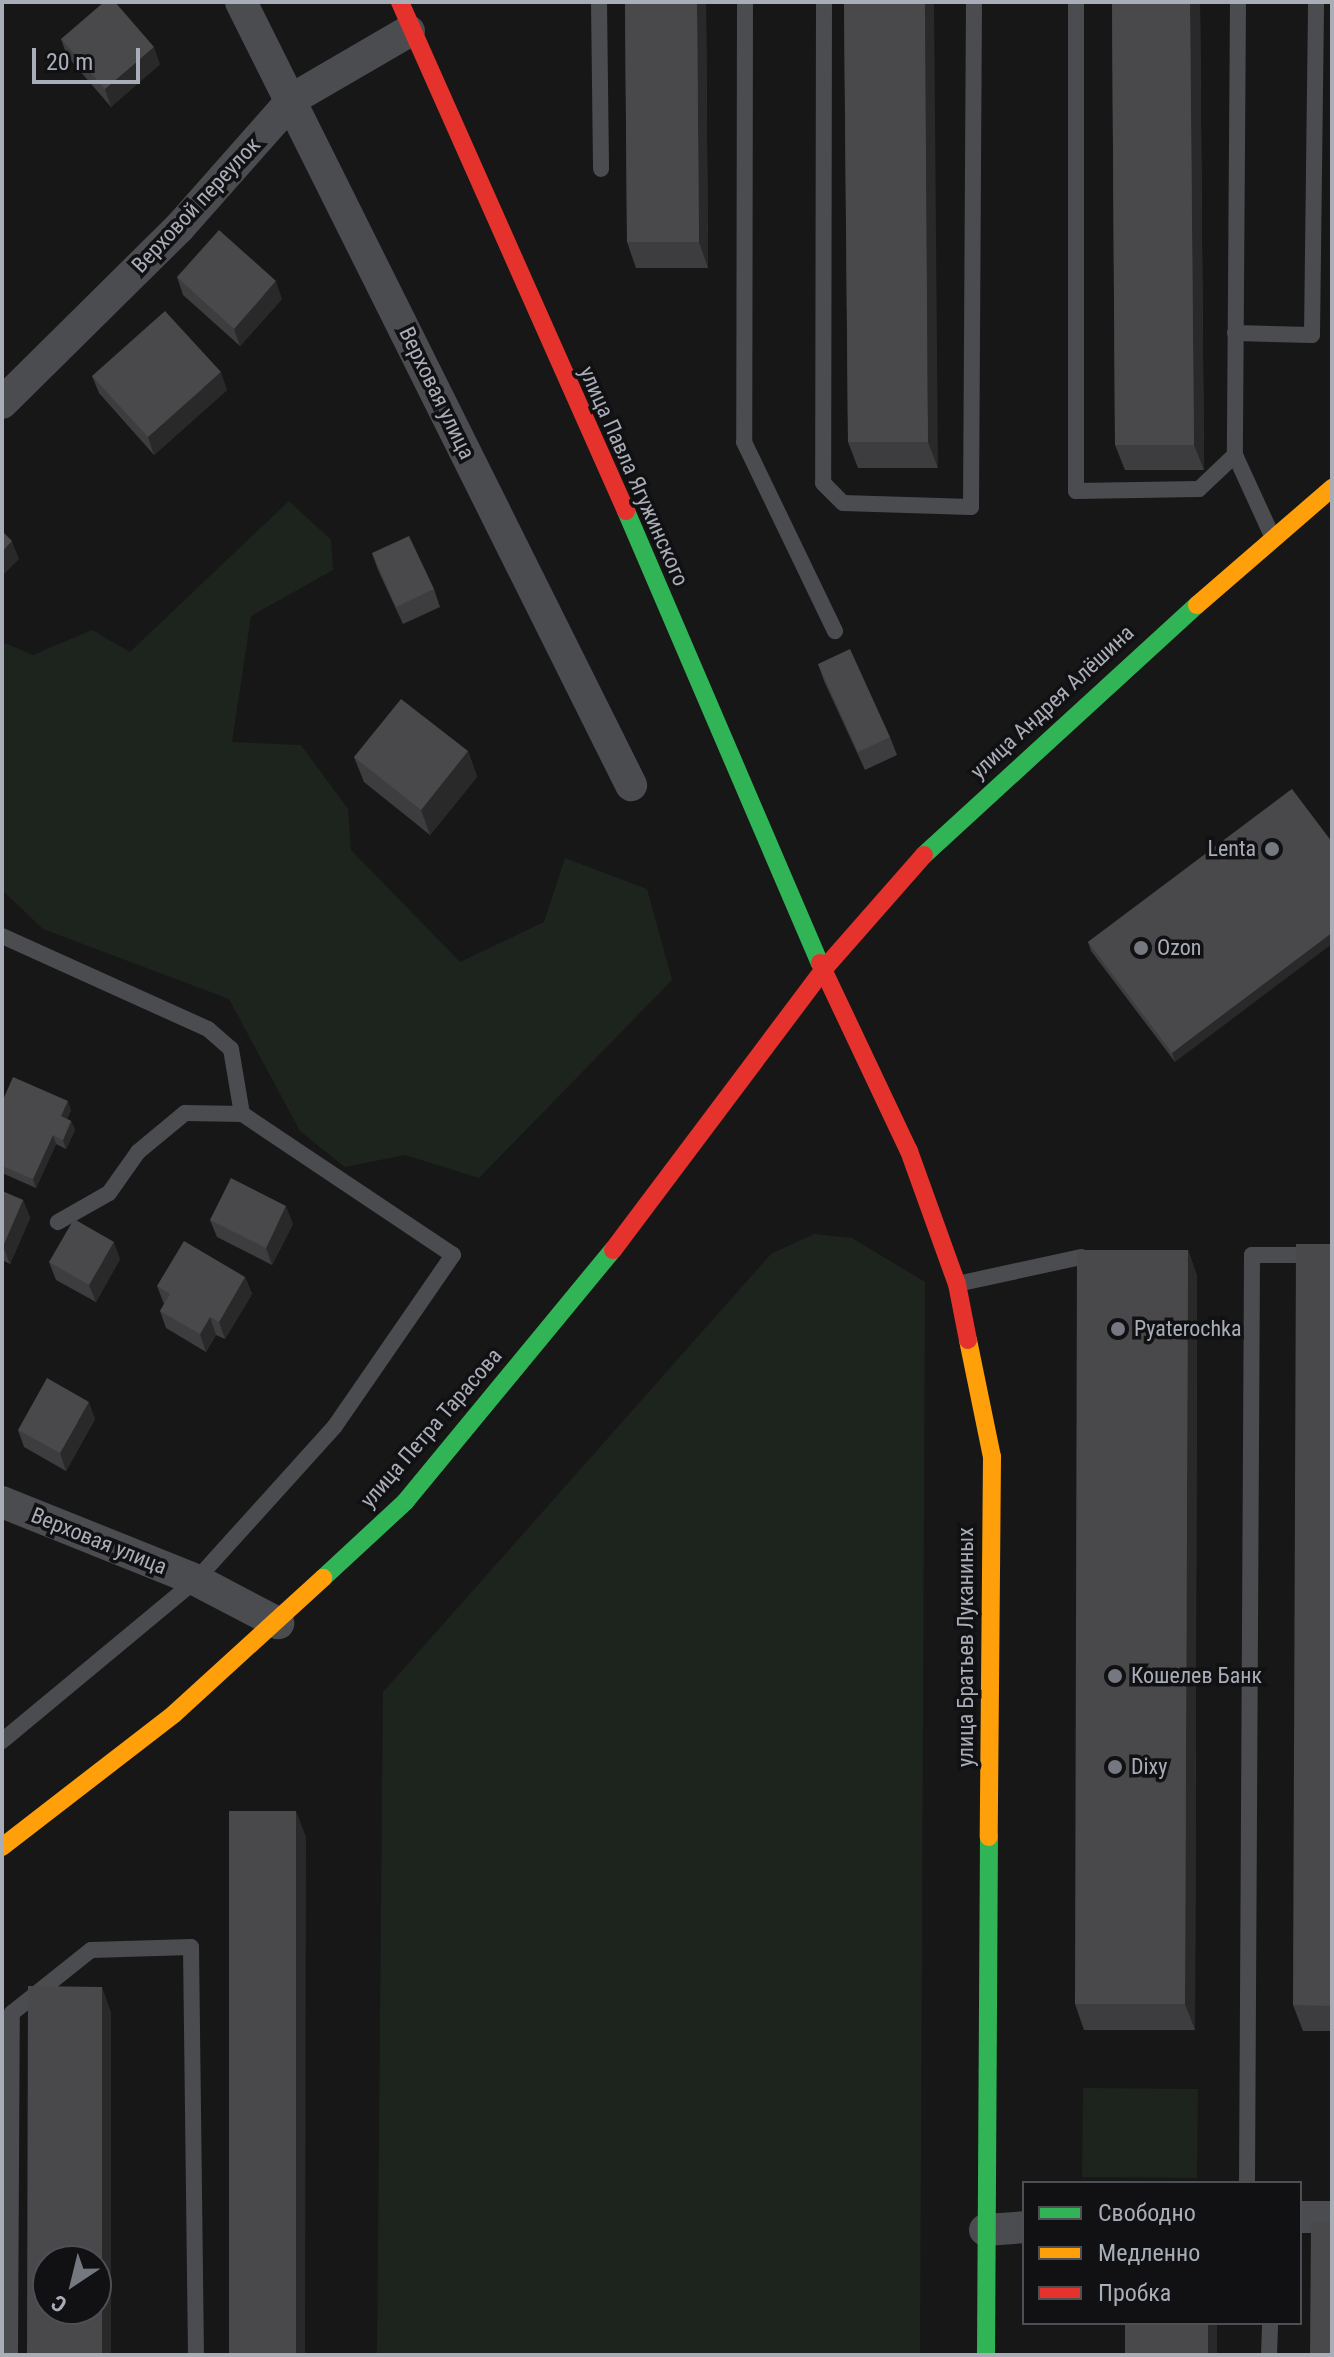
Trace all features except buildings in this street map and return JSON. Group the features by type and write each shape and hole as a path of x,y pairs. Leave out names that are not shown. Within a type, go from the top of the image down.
{"street":[{"name":"Верховая улица","path":"241,2 294,98 631,785"},
{"name":"Верховой переулок","path":"2,403 179,228 294,98 404,17"},
{"name":"улица Павла Ягужинского","path":"404,17 758,807 823,970"},
{"name":"улица Андрея Алёшина","path":"823,970 919,859 1273,537 1332,488"},
{"name":"улица Братьев Луканиных","path":"823,970 909,1151 957,1284 992,1457 986,2355"},
{"name":"улица Петра Тарасова","path":"2,1847 278,1623 405,1502 638,1219 823,970"},
{"name":"Верховая улица","path":"2,1502 196,1580 278,1623"},
{"path":"1302,2217 1332,2217"},
{"path":"985,2230 1022,2227"}],"lane":[{"path":"599,2 601,169"},
{"path":"745,2 744,442 835,631"},
{"path":"824,2 823,483 843,503 971,507 974,2"},
{"path":"1076,2 1076,491 1199,489 1235,455"},
{"path":"1238,2 1235,455 1273,537"},
{"path":"1235,333 1312,335 1316,2"},
{"path":"2,936 208,1029 231,1049 242,1114"},
{"path":"2,1741 196,1580 335,1426 453,1255 242,1114 185,1113 138,1152 109,1193 58,1222"},
{"path":"1247,2181 1252,1255 1332,1255"},
{"path":"957,1284 1081,1257"},
{"path":"10,2355 12,2013 91,1950 191,1947 196,2355"},
{"path":"1269,2355 1270,2325"}],"shaded area":[{"path":"289,501 331,540 333,570 251,616 232,742 301,745 348,809 351,850 460,962 544,922 565,858 647,889 672,980 479,1178 405,1155 345,1167 300,1131 229,999 43,929 2,890 2,642 33,655 92,630 130,652"},
{"path":"814,1234 852,1238 925,1282 920,2355 377,2355 383,1692 771,1254"},
{"path":"1083,2088 1198,2089 1197,2178 1082,2177"}],"traffic: fast":[{"path":"626,511 820,963"},
{"path":"924,855 1197,605"},
{"path":"323,1578 405,1502 613,1250"},
{"path":"986,2355 989,1837"}],"traffic: slow":[{"path":"1197,605 1332,488"},
{"path":"968,1340 992,1457 989,1837"},
{"path":"2,1847 174,1714 323,1578"}],"traffic: jam":[{"path":"400,2 626,511"},
{"path":"613,1250 823,970 924,855"},
{"path":"820,963 909,1151 957,1284 968,1340"}],"place":[{"name":"Lenta","path":"1272,849"},
{"name":"Ozon","path":"1141,948"},
{"name":"Pyaterochka","path":"1118,1329"},
{"name":"Кошелев Банк","path":"1115,1676"},
{"name":"Dixy","path":"1115,1767"}]}
